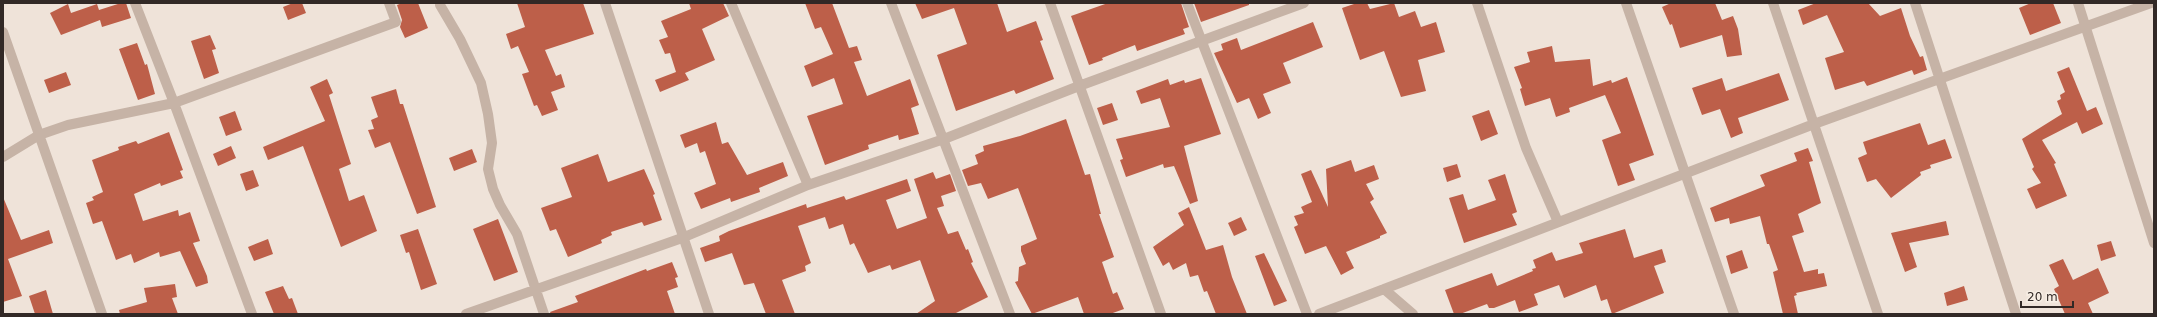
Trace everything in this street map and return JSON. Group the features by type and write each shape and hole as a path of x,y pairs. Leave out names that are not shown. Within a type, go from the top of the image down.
{"street":[{"path":"135,3 174,103 252,314"},
{"path":"3,157 39,135 68,125 174,103 396,22 389,3"},
{"path":"605,3 682,238 709,314"},
{"path":"732,3 808,186"},
{"path":"891,3 944,138 1010,314"},
{"path":"1050,3 1161,314"},
{"path":"1187,3 1307,314"},
{"path":"466,314 682,238 808,186 944,138 1079,86 1304,3"},
{"path":"1477,3 1526,148 1558,222"},
{"path":"1626,3 1684,174 1734,314"},
{"path":"1773,3 1878,314"},
{"path":"1914,3 2016,314"},
{"path":"2078,3 2154,243"},
{"path":"1319,314 1814,124 2150,3"},
{"path":"442,4 481,83 488,114 492,143 488,169 493,189 517,234 544,314"},
{"path":"3,32 102,314"},
{"path":"1384,289 1412,314"}],"building":[{"path":"121,3 126,3 131,18 102,27 100,20 61,35 50,13 68,4 71,13 97,4 99,10"},
{"path":"293,3 302,3 306,13 288,20 283,7"},
{"path":"402,3 418,3 428,28 405,38 400,27 402,20 397,5"},
{"path":"517,3 583,3 594,34 545,50 556,76 561,74 565,87 551,92 558,110 542,116 537,105 534,106 522,74 529,72 518,46 511,49 506,34 525,27"},
{"path":"689,3 723,3 729,16 702,29 715,60 685,73 689,80 660,92 655,80 676,72 670,53 665,54 659,40 668,37 661,21 691,9"},
{"path":"805,3 832,3 849,48 857,46 862,60 854,62 867,96 910,79 919,105 911,108 919,134 899,140 898,135 868,145 869,149 825,165 807,116 843,104 834,78 812,87 804,66 833,54 821,27 815,29"},
{"path":"915,3 997,3 1007,32 1036,21 1043,40 1040,41 1054,79 1016,94 1014,90 956,111 937,55 967,44 954,8 922,19"},
{"path":"1108,3 1181,3 1189,27 1183,29 1185,34 1137,51 1135,45 1102,58 1103,60 1089,65 1071,16"},
{"path":"1194,3 1249,3 1249,5 1201,22"},
{"path":"1357,3 1367,3 1370,9 1394,3 1399,17 1415,11 1421,27 1436,22 1445,52 1418,60 1426,91 1401,97 1384,51 1360,60 1342,8"},
{"path":"1671,3 1715,3 1722,20 1733,16 1738,29 1742,55 1727,57 1722,35 1680,48 1672,24 1670,25 1662,7"},
{"path":"1816,3 1868,3 1880,16 1901,8 1910,36 1920,57 1923,56 1927,70 1914,75 1912,70 1867,86 1864,81 1835,90 1825,58 1844,52 1827,15 1803,25 1798,10"},
{"path":"2031,3 2053,3 2061,23 2030,35 2019,8"},
{"path":"1313,22 1323,47 1283,63 1291,83 1263,94 1271,113 1258,119 1249,98 1237,103 1214,53 1223,50 1221,44 1237,38 1241,50"},
{"path":"210,35 216,49 212,50 219,73 204,79 191,41"},
{"path":"137,43 145,65 147,64 155,94 138,100 119,49"},
{"path":"1552,46 1555,62 1590,59 1593,86 1611,80 1612,83 1627,77 1654,155 1629,164 1635,180 1618,186 1602,140 1621,133 1605,95 1569,108 1570,112 1556,117 1550,98 1525,106 1520,89 1522,88 1514,67 1530,62 1527,52"},
{"path":"2069,67 2087,111 2096,107 2103,124 2082,134 2077,122 2042,140 2056,163 2054,164 2067,196 2036,209 2027,189 2041,183 2032,169 2034,167 2022,139 2062,114 2057,101 2061,99 2060,95 2065,92 2057,72"},
{"path":"66,72 71,85 49,93 44,80"},
{"path":"1779,73 1789,100 1738,118 1743,133 1731,138 1720,109 1702,115 1692,88 1722,78 1726,91"},
{"path":"1201,78 1221,134 1184,146 1198,201 1190,204 1174,166 1164,168 1163,164 1126,177 1120,160 1123,159 1116,139 1170,127 1160,98 1141,104 1136,91 1168,79 1170,85 1184,80 1185,83"},
{"path":"327,79 333,93 329,95 351,164 339,169 349,201 364,195 377,231 341,247 303,146 268,160 263,147 325,121 310,87"},
{"path":"396,89 400,104 403,104 436,207 417,214 390,142 375,148 368,130 374,129 371,120 378,117 371,97"},
{"path":"1112,103 1118,120 1103,125 1097,108"},
{"path":"1489,110 1498,134 1481,141 1472,116"},
{"path":"235,111 242,130 226,136 219,117"},
{"path":"1066,119 1085,175 1090,174 1101,214 1099,214 1114,257 1102,262 1113,294 1117,292 1124,309 1110,314 1084,314 1078,297 1032,314 1015,282 1018,281 1019,267 1026,264 1021,251 1021,246 1037,239 1018,188 988,199 981,183 968,186 962,170 978,164 975,155 984,151 983,146 1020,136"},
{"path":"716,122 722,144 728,142 747,175 783,162 788,176 759,188 760,192 731,202 730,198 701,209 694,193 716,184 705,151 700,153 697,143 685,148 680,135"},
{"path":"1920,123 1928,145 1945,139 1952,158 1930,165 1931,168 1920,172 1921,175 1891,198 1876,179 1867,182 1858,158 1867,154 1863,142"},
{"path":"169,132 183,170 180,171 183,178 161,186 160,183 134,194 143,221 178,210 179,216 190,212 200,241 193,243 207,276 208,283 196,287 180,251 160,257 159,252 134,263 131,254 116,260 102,221 93,224 86,203 94,200 92,197 103,192 92,160 119,150 118,147 136,141 138,144"},
{"path":"231,146 236,158 218,166 213,154"},
{"path":"1808,148 1813,161 1809,162 1821,203 1798,214 1804,232 1792,236 1804,272 1818,269 1818,274 1824,273 1827,286 1796,293 1797,295 1794,296 1798,314 1783,314 1773,272 1778,270 1769,244 1767,244 1760,216 1730,224 1729,218 1715,222 1710,208 1765,186 1760,175 1797,161 1794,153"},
{"path":"472,149 477,162 454,171 449,158"},
{"path":"598,154 608,182 644,169 655,194 653,195 662,220 644,226 642,222 611,232 612,235 601,240 602,243 568,257 556,229 550,231 541,208 572,197 561,168"},
{"path":"1351,160 1355,172 1374,165 1379,179 1366,184 1374,199 1370,202 1387,233 1380,236 1380,238 1346,252 1354,268 1341,275 1326,246 1305,254 1294,227 1298,225 1294,216 1304,213 1301,207 1312,202 1301,174 1311,170 1328,207 1326,169"},
{"path":"1457,164 1461,177 1447,182 1443,168"},
{"path":"253,170 259,186 246,191 240,174"},
{"path":"933,172 936,179 950,174 956,191 941,196 944,206 937,208 948,234 958,231 966,250 968,249 973,262 971,263 988,297 954,314 916,314 935,301 920,260 892,270 890,265 868,273 854,243 850,245 843,224 829,229 825,217 798,226 811,263 805,266 806,271 782,280 795,314 766,314 754,283 744,285 732,253 705,262 700,248 720,241 719,236 729,231 806,204 807,208 844,196 846,200 907,179 911,191 886,200 897,229 927,218 914,179"},
{"path":"1505,174 1517,212 1512,214 1517,225 1464,243 1449,198 1463,194 1468,210 1496,200 1488,180"},
{"path":"3,197 21,240 49,230 53,243 8,259 22,296 3,302"},
{"path":"1189,207 1206,250 1223,245 1232,277 1247,314 1216,314 1207,291 1204,292 1198,275 1190,277 1186,263 1173,270 1169,262 1163,266 1153,247 1184,225 1178,213"},
{"path":"1241,217 1247,230 1234,236 1228,223"},
{"path":"498,219 518,272 494,281 473,229"},
{"path":"1946,221 1949,235 1909,243 1917,267 1905,272 1891,233"},
{"path":"418,229 437,284 421,290 409,252 406,253 400,235"},
{"path":"1625,229 1634,258 1662,249 1666,262 1654,266 1664,293 1612,314 1607,299 1601,301 1596,285 1564,298 1559,285 1534,294 1538,305 1519,312 1515,300 1494,308 1489,308 1487,304 1460,314 1454,314 1445,290 1492,273 1497,286 1533,271 1532,269 1536,268 1533,260 1552,252 1556,261 1583,253 1579,243"},
{"path":"268,239 273,254 254,261 248,247"},
{"path":"2111,241 2116,256 2101,261 2097,245"},
{"path":"1742,250 1748,268 1731,274 1726,256"},
{"path":"1264,253 1287,301 1274,306 1255,256"},
{"path":"2063,259 2073,280 2098,268 2109,293 2088,303 2093,314 2065,314 2054,289 2059,286 2049,265"},
{"path":"672,262 678,277 675,278 678,287 667,291 675,314 551,314 550,312 578,302 575,296 646,269 647,271"},
{"path":"175,284 177,297 172,298 178,314 120,314 119,310 147,302 144,288"},
{"path":"283,286 289,299 292,298 298,314 274,314 265,292"},
{"path":"1964,286 1968,300 1947,306 1944,293"},
{"path":"46,290 53,314 35,314 29,296"}]}
